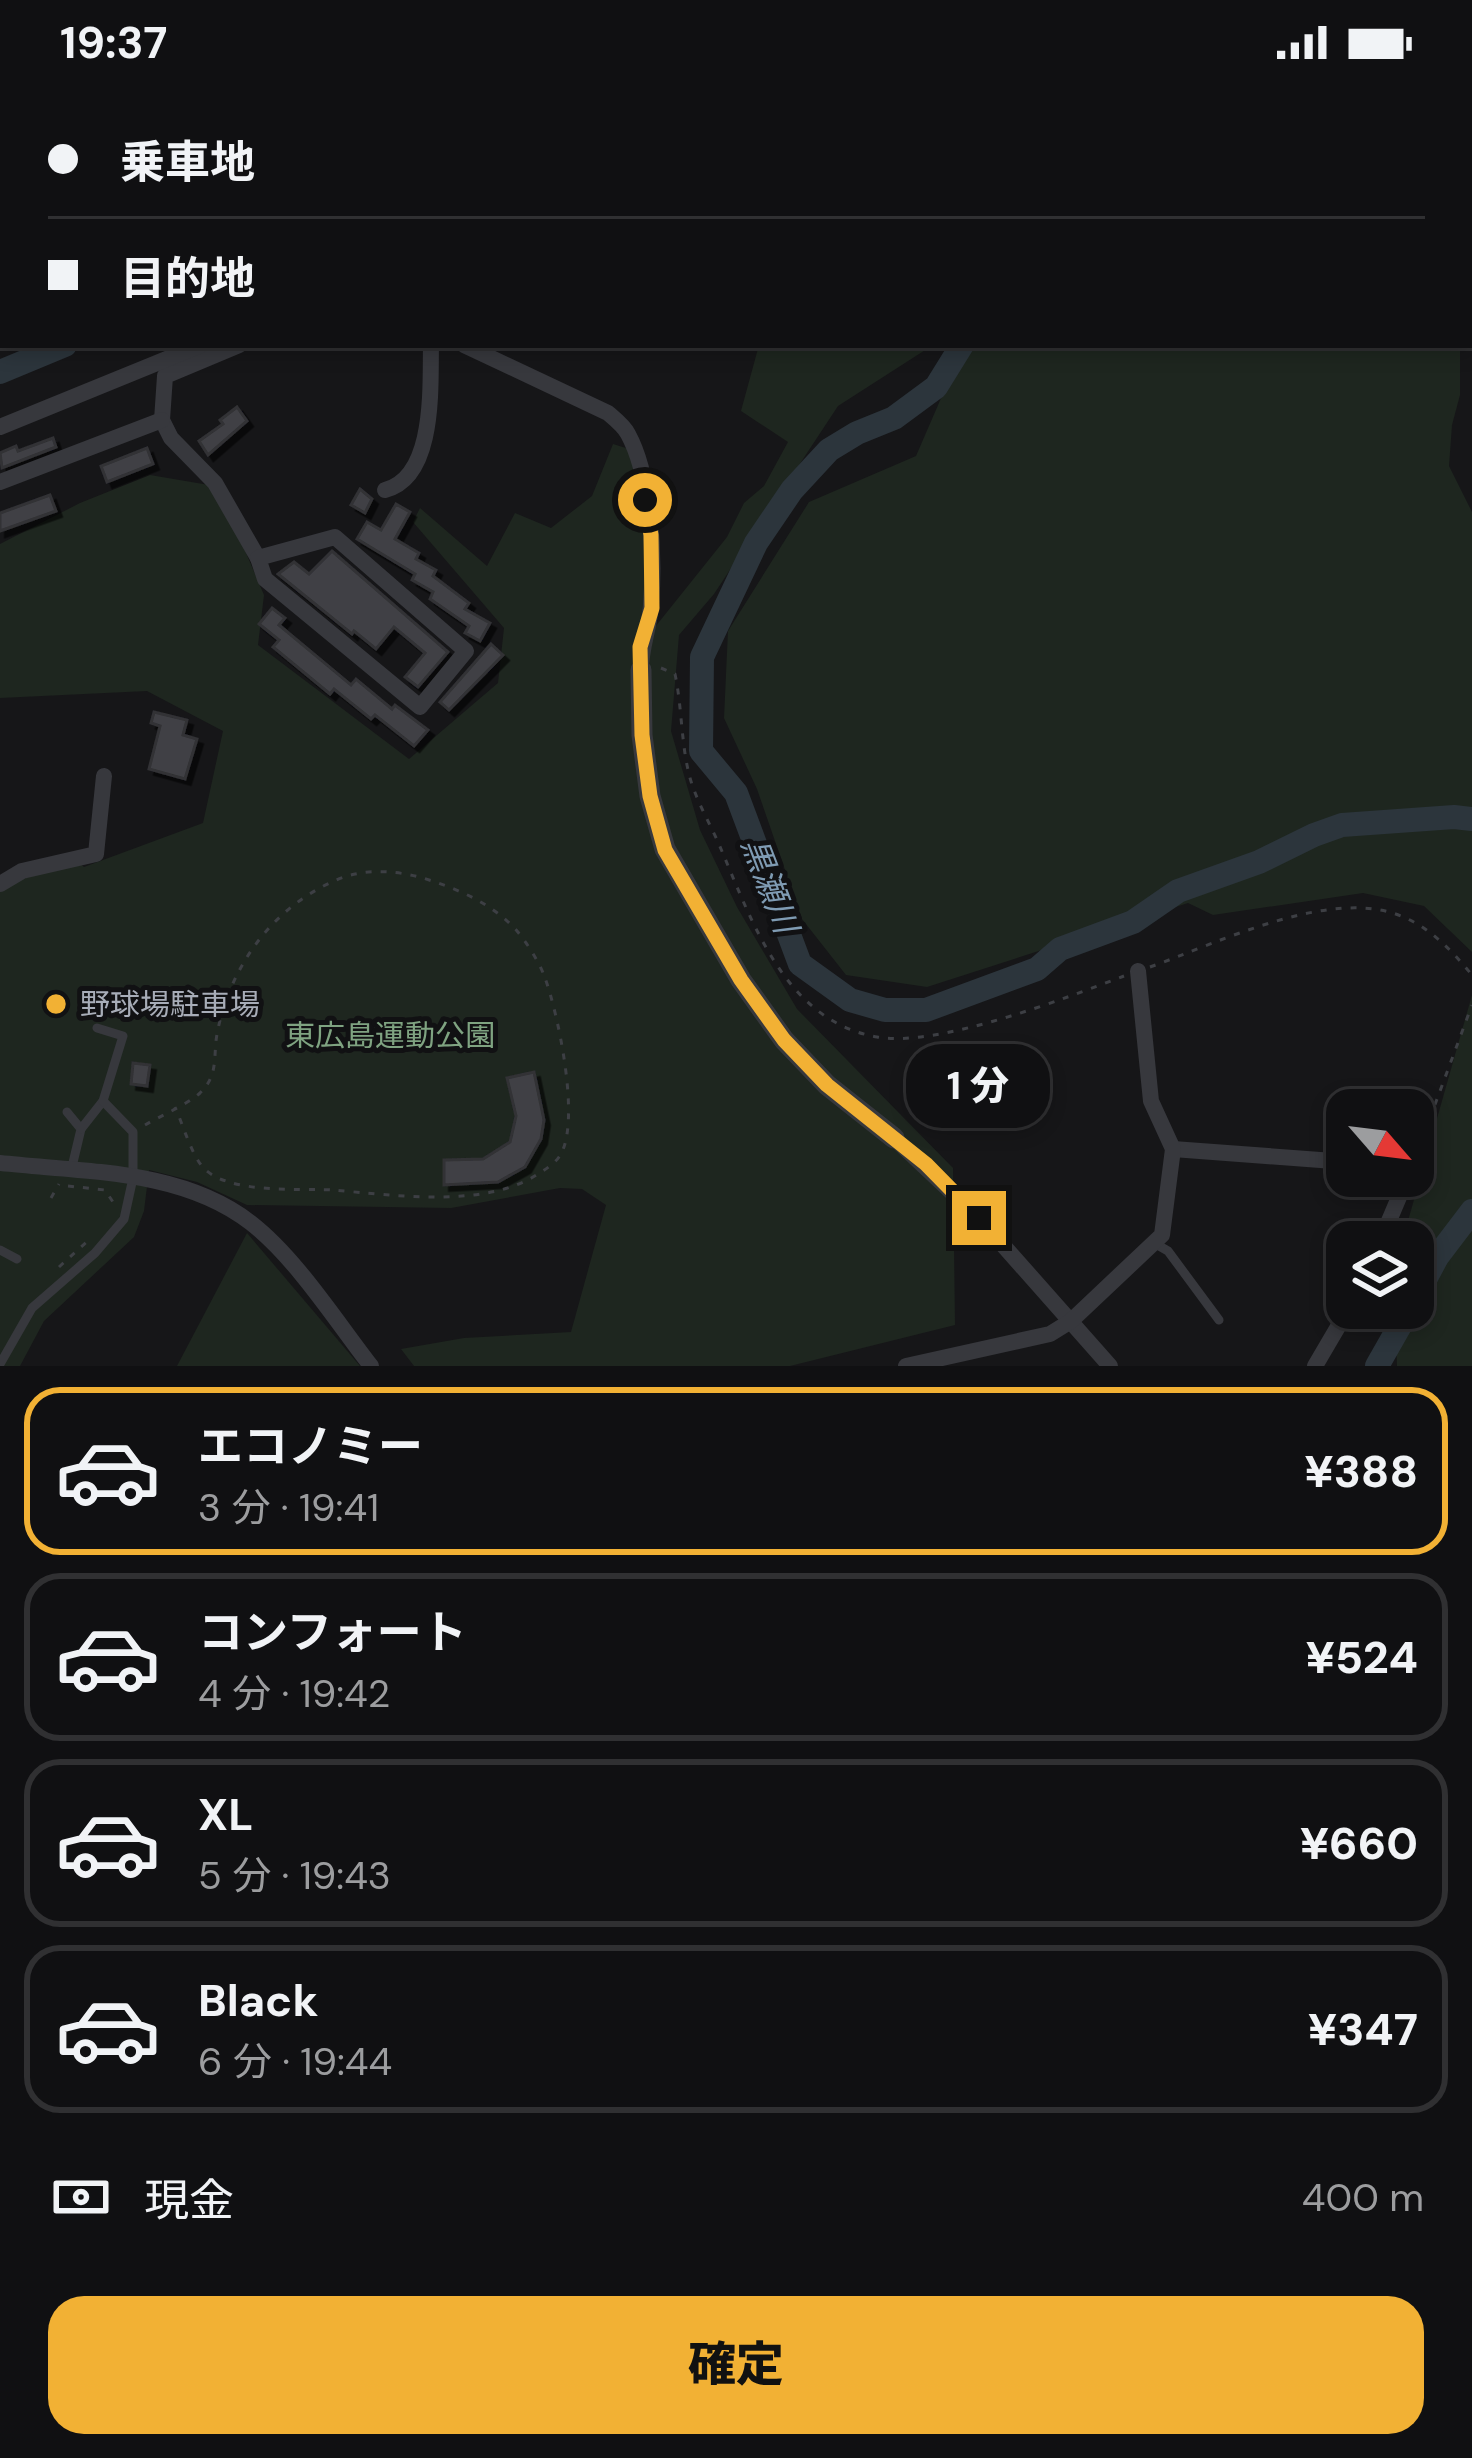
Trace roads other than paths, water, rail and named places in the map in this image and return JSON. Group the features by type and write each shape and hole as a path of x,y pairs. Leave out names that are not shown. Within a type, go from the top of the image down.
{"street":[{"path":"0,427 193,348"},
{"path":"232,348 165,376 162,420 171,438 215,484 265,579 420,707 466,651 334,537 258,558"},
{"path":"385,490 404,479 425,440 431,348"},
{"path":"470,348 608,413 627,430 640,466 651,535 652,608 640,647 642,735 650,796 665,850 741,980 784,1040 827,1085 894,1138 979,1218 1110,1366"},
{"path":"0,482 162,420"},
{"path":"0,884 22,871 91,860 96,854 104,776"},
{"path":"906,1366 1050,1334 1162,1235 1173,1149 1151,1101 1138,971"},
{"path":"1173,1149 1326,1160"},
{"path":"0,1163 133,1178 201,1195 254,1225 371,1366"},
{"path":"1315,1366 1337,1329"}],"lane":[{"path":"71,1171 81,1130 103,1101 123,1036 97,1028"},
{"path":"0,1364 32,1308 118,1231 129,1206 133,1132 103,1101"},
{"path":"67,1112 81,1130"},
{"path":"1154,1243 1168,1251 1219,1320"},
{"path":"0,1250 17,1258"}],"waterway":[{"name":"黒瀬川","path":"0,372 58,348"},
{"name":"黒瀬川","path":"960,348 936,387 894,418 829,450 792,490 756,543 702,657 701,751 736,793 800,964 850,1000 885,1010 926,1010 1037,969 1060,949 1133,922 1178,891 1342,825 1472,819"},
{"name":"黒瀬川","path":"1434,1263 1472,1211"},
{"name":"黒瀬川","path":"1377,1366 1398,1329"}],"place":[{"name":"野球場駐車場","path":"56,1004"}],"park label":[{"name":"東広島運動公園","path":"390,1035"}]}
